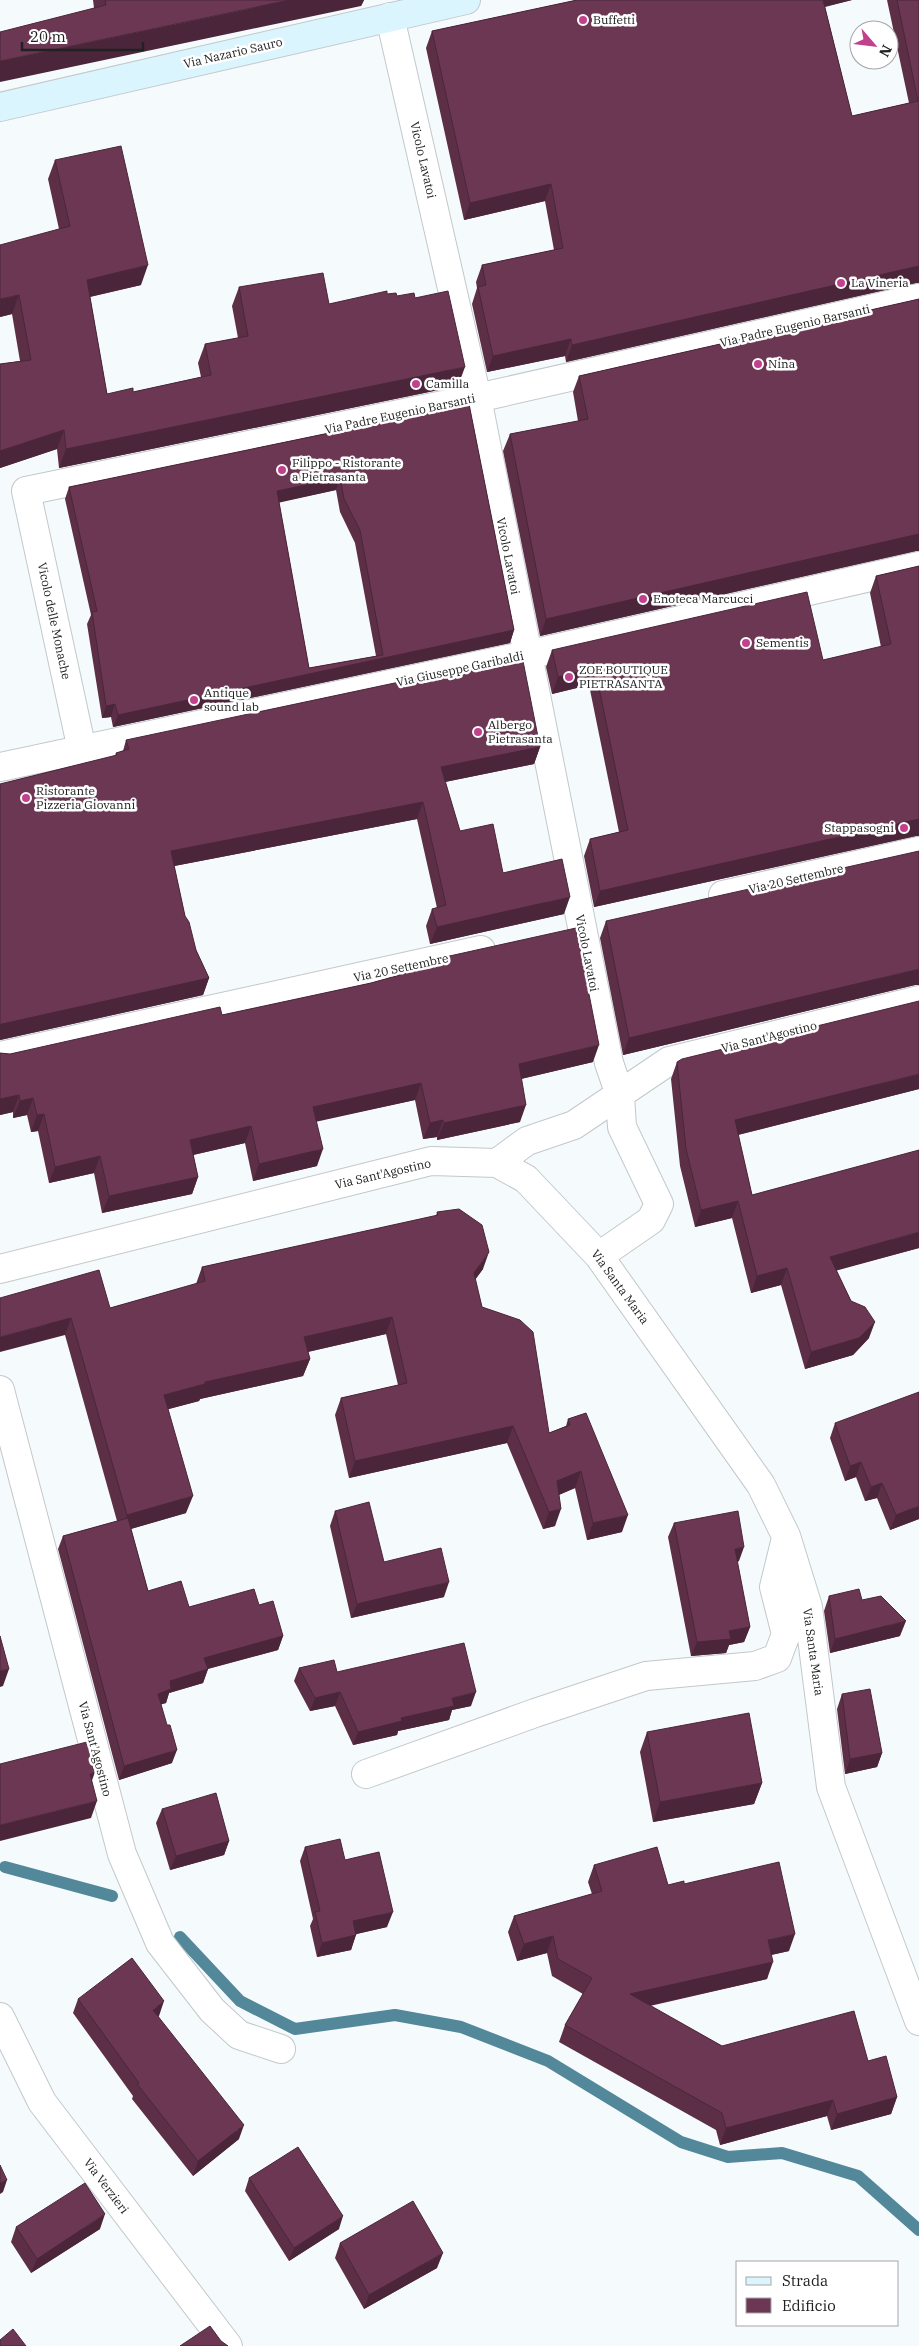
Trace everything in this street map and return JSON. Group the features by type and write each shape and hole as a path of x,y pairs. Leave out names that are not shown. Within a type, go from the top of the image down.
{"main road":[{"name":"Via Nazario Sauro","path":"0,107 466,0"}],"street":[{"name":"Vicolo Lavatoi","path":"390,17 477,398 609,1063 620,1095 622,1127 659,1204 650,1220 599,1256"},
{"name":"Via Padre Eugenio Barsanti","path":"26,491 477,398 919,298"},
{"name":"Vicolo delle Monache","path":"26,491 82,750"},
{"name":"Via Giuseppe Garibaldi","path":"0,767 527,655 919,566"},
{"name":"Via 20 Settembre","path":"695,902 919,851"},
{"path":"554,934 610,921"},
{"name":"Via 20 Settembre","path":"0,1056 508,944"},
{"name":"Via Sant'Agostino","path":"0,1269 431,1162 497,1163 527,1141 574,1125 669,1061 919,1000"},
{"name":"Via Santa Maria","path":"497,1163 526,1179 599,1256 761,1485 786,1536 808,1607 831,1787 919,2021"},
{"name":"Via Sant'Agostino","path":"0,1390 122,1854 160,1943 212,2010 239,2034 281,2049"},
{"path":"366,1774 534,1713 646,1676 755,1666 777,1658 786,1634 774,1587 786,1536"},
{"name":"Via Verzieri","path":"0,2017 42,2102 228,2346"}],"building":[{"path":"105,0 290,0 0,61 0,32 106,5"},
{"path":"577,0 823,0 852,116 918,101 897,0 919,0 919,266 572,345 571,339 493,356 478,287 486,285 482,265 563,248 551,184 470,203 432,31"},
{"path":"121,146 148,265 87,280 107,394 133,388 133,392 211,375 205,344 248,336 239,287 323,273 329,304 387,291 387,294 396,293 397,296 414,293 415,298 448,291 465,367 66,449 64,430 0,451 0,364 31,360 19,295 0,299 0,245 70,226 55,160"},
{"path":"919,299 919,534 546,619 510,434 588,419 579,376"},
{"path":"469,404 514,630 118,715 115,704 106,706 92,612 97,611 69,487","holes":["340,478 344,499 360,530 383,655 309,668 277,491"]},
{"path":"919,566 919,819 600,891 590,839 628,830 595,668 558,677 552,650 807,592 823,660 891,644 876,576"},
{"path":"522,656 540,747 441,767 460,831 493,824 503,873 562,859 570,897 437,927 432,909 446,905 423,802 171,851 185,916 189,922 196,950 209,978 0,1025 0,784 117,755 116,753 129,749 126,740"},
{"path":"919,851 919,969 629,1038 606,921"},
{"path":"576,928 599,1045 519,1064 526,1105 444,1123 443,1120 430,1123 421,1083 313,1107 323,1149 259,1164 251,1126 190,1140 198,1177 109,1196 100,1156 55,1167 44,1114 37,1115 33,1098 20,1101 19,1095 0,1099 0,1053 10,1054 220,1007 222,1015 371,983 446,962 445,957"},
{"path":"919,1001 919,1074 735,1120 752,1195 919,1150 919,1232 830,1257 851,1301 865,1307 875,1322 859,1338 811,1352 787,1268 757,1276 738,1201 701,1210 686,1149 677,1062 682,1059"},
{"path":"459,1209 482,1225 489,1252 474,1273 482,1307 520,1320 533,1332 549,1433 570,1425 568,1419 586,1413 628,1515 593,1523 581,1471 557,1481 561,1509 549,1512 513,1426 355,1461 341,1398 407,1383 392,1317 304,1337 310,1359 205,1382 205,1384 164,1395 193,1496 127,1515 71,1318 0,1337 0,1298 99,1270 110,1308 205,1281 202,1267 438,1215 437,1212"},
{"path":"919,1392 919,1506 896,1515 882,1483 871,1487 861,1462 850,1466 835,1423"},
{"path":"369,1502 384,1562 441,1548 449,1582 357,1604 335,1511"},
{"path":"738,1511 744,1547 735,1549 750,1627 729,1631 731,1639 697,1642 674,1523"},
{"path":"128,1518 148,1591 181,1581 189,1607 254,1589 259,1605 273,1601 283,1636 204,1658 208,1669 170,1681 171,1689 158,1694 177,1750 124,1766 63,1536"},
{"path":"859,1589 862,1600 881,1596 906,1621 835,1639 829,1596"},
{"path":"0,1636 9,1669 0,1671"},
{"path":"464,1643 476,1692 452,1698 454,1706 401,1718 402,1721 358,1732 340,1692 315,1698 299,1668 334,1660 337,1672"},
{"path":"870,1689 882,1753 850,1759 842,1694"},
{"path":"749,1713 762,1783 660,1802 647,1732"},
{"path":"87,1742 95,1772 90,1774 97,1801 0,1825 0,1764"},
{"path":"216,1793 229,1841 176,1856 162,1809"},
{"path":"340,1839 345,1860 379,1852 393,1912 353,1921 356,1935 322,1943 315,1912 320,1911 305,1847"},
{"path":"657,1847 668,1885 684,1881 684,1884 779,1862 795,1934 768,1940 773,1962 630,1994 722,2046 854,2011 868,2061 886,2056 897,2097 837,2114 833,2100 726,2128 722,2113 565,2025 592,1978 558,1959 553,1936 524,1944 514,1916 602,1891 594,1865"},
{"path":"132,1958 164,2001 153,2010 244,2125 198,2161 137,2084 139,2083 78,1999"},
{"path":"298,2147 343,2216 294,2248 249,2178"},
{"path":"0,2165 7,2180 0,2183"},
{"path":"85,2183 105,2214 37,2259 16,2227"},
{"path":"413,2201 443,2253 369,2295 340,2243"},
{"path":"210,2326 221,2341 228,2346 180,2346"},
{"path":"13,2329 26,2346 0,2346 0,2340"}],"waterway":[{"path":"5,1867 112,1896"},
{"path":"180,1937 240,2001 295,2029 395,2015 461,2027 548,2061 681,2142 728,2157 782,2153 858,2176 919,2230"}],"place":[{"name":"Buffetti","path":"583,20"},
{"name":"La Vineria","path":"841,283"},
{"name":"Nina","path":"758,364"},
{"name":"Camilla","path":"416,384"},
{"name":"Filippo - Ristorante a Pietrasanta","path":"282,470"},
{"name":"Enoteca Marcucci","path":"643,599"},
{"name":"Sementis","path":"746,643"},
{"name":"ZOE BOUTIQUE PIETRASANTA","path":"569,677"},
{"name":"Antique sound lab","path":"194,700"},
{"name":"Albergo Pietrasanta","path":"478,732"},
{"name":"Ristorante Pizzeria Giovanni","path":"26,798"},
{"name":"Stappasogni","path":"904,828"}]}
